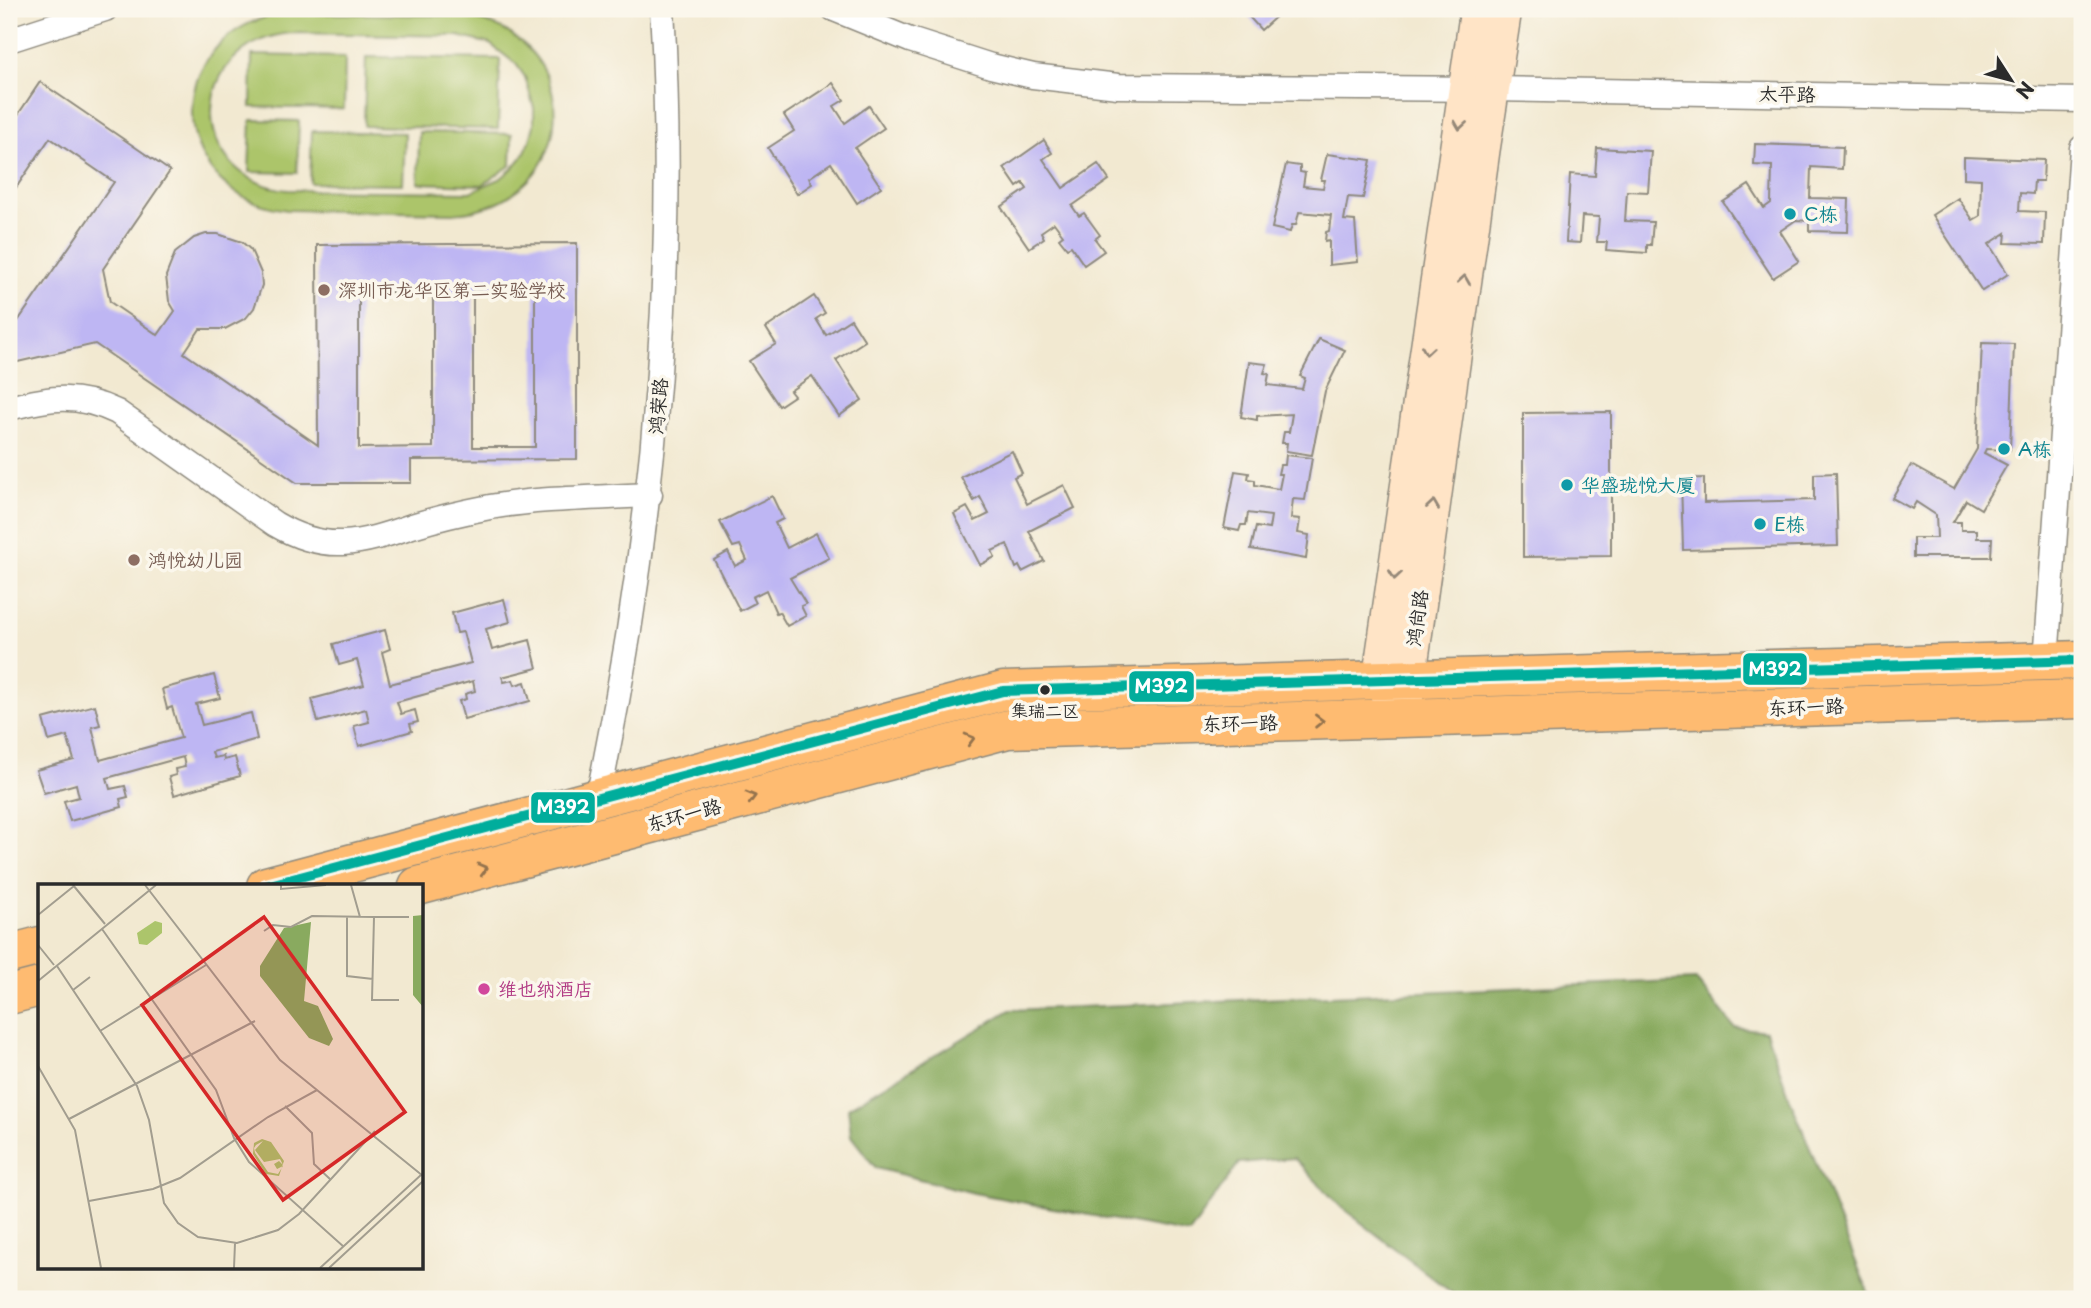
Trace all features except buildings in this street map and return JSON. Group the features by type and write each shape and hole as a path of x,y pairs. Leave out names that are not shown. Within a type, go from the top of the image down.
{"main road":[{"name":"东环一路","path":"274,884 1003,691 2064,660"},
{"name":"东环一路","path":"424,884 1008,729 2082,699"},
{"path":"9,955 38,947"}],"street":[{"path":"9,40 105,9"},
{"name":"鸿荣路","path":"598,798 628,647 650,495 658,407 667,231 662,9"},
{"name":"太平路","path":"834,9 950,54 1023,73 1076,82 1150,87 1478,89 2082,100"},
{"name":"鸿尚路","path":"1394,680 1478,89 1478,9"},
{"name":"鸿尚路","path":"1478,89 1504,9"},
{"path":"2064,660 2082,148"},
{"path":"9,408 55,398 77,398 98,403 117,412 275,524 290,533 324,543 360,543 452,514 491,507 650,495"},
{"path":"1394,680 1403,719"},
{"path":"9,955 22,992"}],"green space":[{"path":"292,13 460,16 502,29 532,53 550,84 554,118 547,151 528,181 497,202 454,213 287,210 245,197 215,174 197,143 192,109 199,76 218,46 249,24","holes":["292,33 458,36 490,44 516,64 525,77 534,108 534,125 523,156 500,179 470,192 288,190 254,180 230,162 216,137 212,110 218,83 233,60 258,42"]},
{"path":"252,55 345,57 344,109 251,107"},
{"path":"366,57 500,59 498,129 364,126"},
{"path":"251,120 299,121 297,173 249,172"},
{"path":"312,131 405,133 403,184 310,183"},
{"path":"419,132 512,134 511,165 482,185 418,183"},
{"path":"1696,980 1734,1027 1766,1031 1790,1099 1871,1299 1460,1299 1341,1207 1294,1158 1239,1163 1189,1234 974,1193 876,1168 851,1136 848,1108 1010,1010"}],"transit line":[{"name":"M392","path":"274,884 1003,691 2082,660"}],"place":[{"name":"C栋","path":"1790,214"},
{"name":"深圳市龙华区第二实验学校","path":"324,290"},
{"name":"A栋","path":"2004,449"},
{"name":"华盛珑悦大厦","path":"1567,485"},
{"name":"E栋","path":"1760,524"},
{"name":"鸿悦幼儿园","path":"134,560"},
{"name":"集瑞二区","path":"1045,690"},
{"name":"维也纳酒店","path":"484,989"}]}
